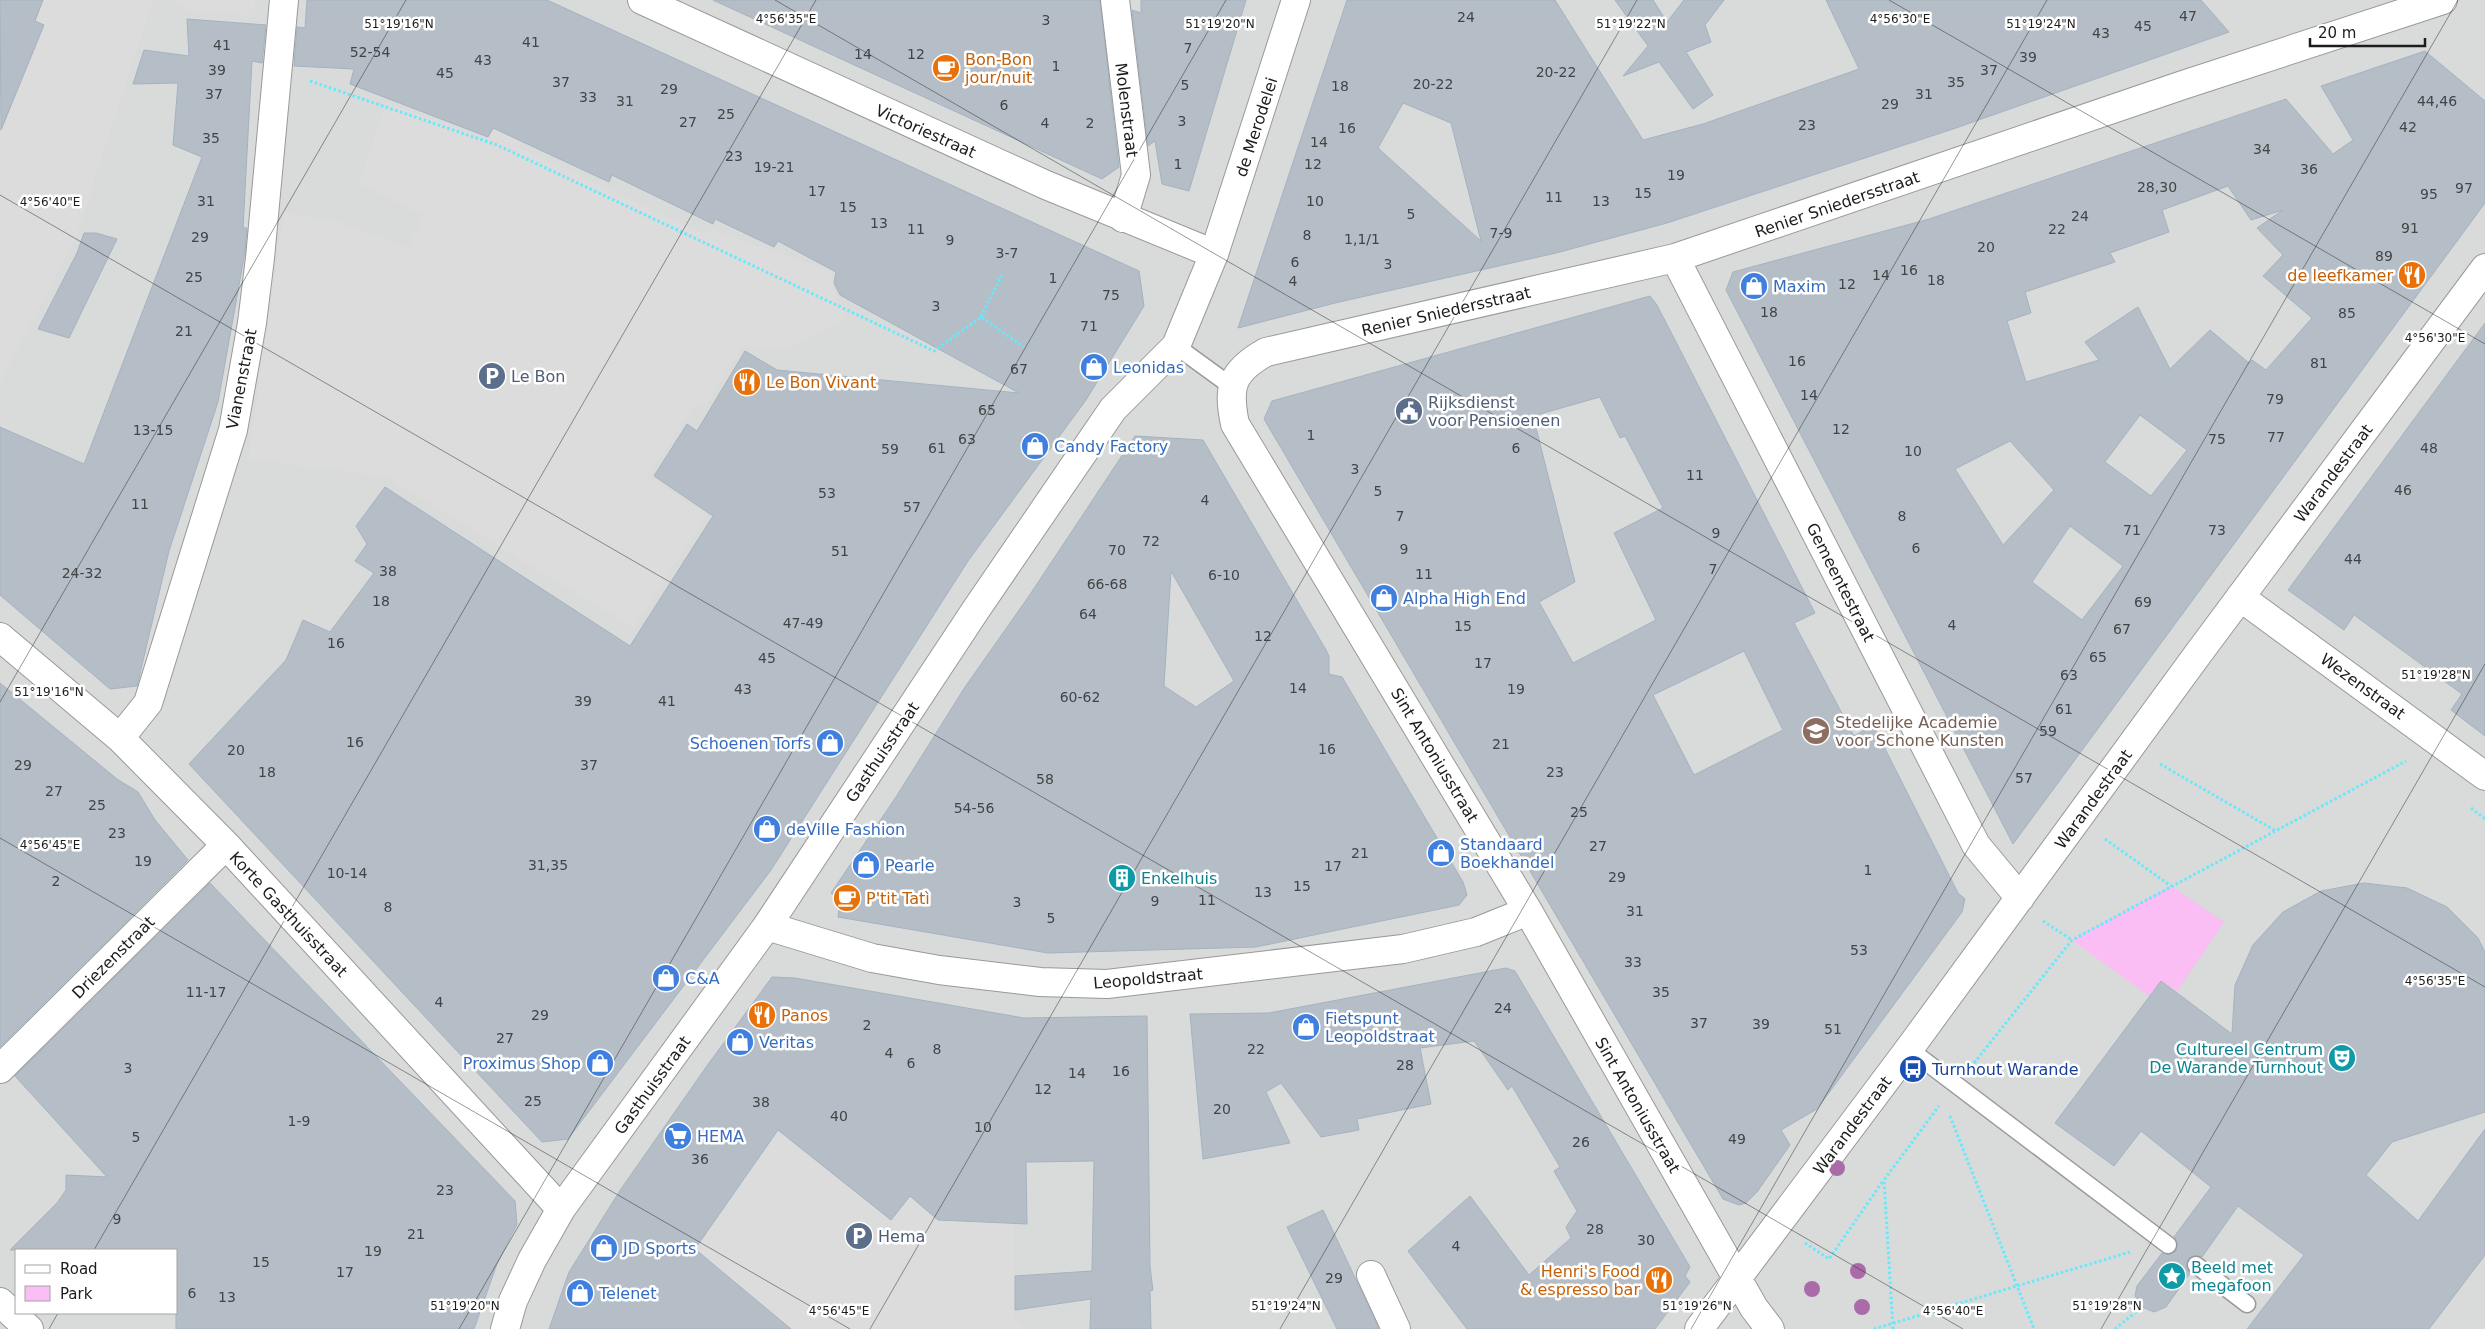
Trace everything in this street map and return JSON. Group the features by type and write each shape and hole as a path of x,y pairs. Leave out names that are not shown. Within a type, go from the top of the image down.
{"street":[{"name":"Vianenstraat","path":"120,738 148,703 233,430 252,322 260,258 284,0"},
{"name":"Victoriestraat","path":"642,0 1046,185 1214,254"},
{"name":"Molenstraat","path":"1115,0 1136,175 1123,218"},
{"name":"de Merodelei","path":"1214,254 1296,0"},
{"name":"Renier Sniedersstraat","path":"1231,386 1238,374 1251,360 1266,352 1676,258 2443,0"},
{"name":"Gasthuisstraat","path":"505,1329 513,1301 532,1260 561,1209 767,926 975,611 1113,409 1176,346 1214,254"},
{"name":"Gemeentestraat","path":"1676,258 1976,845 2020,898"},
{"name":"Warandestraat","path":"1699,1329 1909,1049 2240,597 2485,268"},
{"name":"Sint Antoniusstraat","path":"1231,386 1231,403 1235,424 1528,912 1754,1308 1770,1329"},
{"name":"Wezenstraat","path":"2240,597 2485,776"},
{"name":"Korte Gasthuisstraat","path":"0,637 120,738 226,845 561,1209"},
{"name":"Driezenstraat","path":"0,1069 226,845"},
{"name":"Leopoldstraat","path":"767,926 872,958 939,970 1040,982 1107,984 1403,949 1476,932 1528,912"},
{"path":"1371,1275 1396,1329"},
{"path":"0,1302 29,1329"}],"lane":[{"path":"1176,346 1231,386"},
{"path":"1909,1049 2168,1245"},
{"path":"2196,1265 2247,1304"}],"path":[{"path":"278,69 497,145 934,351 982,316 1002,275"},
{"path":"982,316 1024,347"},
{"path":"1802,1242 1829,1259 1943,1100 2072,940 2439,742"},
{"path":"2158,763 2276,831"},
{"path":"2103,838 2172,886"},
{"path":"1943,1100 2020,1287 2034,1329"},
{"path":"1884,1180 1893,1329"},
{"path":"1874,1329 2020,1287 2137,1250"},
{"path":"2115,1329 2142,1307"}],"shaded area":[{"path":"0,0 2485,0 2485,1329 0,1329"},
{"path":"43,0 153,0 76,237 0,383 0,133 44,25 35,21"},
{"path":"172,0 255,0 255,16 192,12"},
{"name":"Le Bon","path":"515,86 538,96 519,147 704,234 715,231 830,271 838,306 849,318 786,348 742,347 704,409 695,404 648,477 707,514 634,628 384,476 248,459 284,213 336,221 408,248 423,215 359,183 386,102 489,140"},
{"name":"Hema","path":"778,1130 890,1220 910,1196 938,1220 1013,1223 1015,1321 1025,1329 791,1329 695,1249"}],"green space":[{"path":"2171,886 2224,922 2177,991 2161,981 2149,996 2072,940"}],"building":[{"path":"0,0 43,0 35,21 44,25 1,130"},
{"path":"307,0 547,0 1139,271 1144,306 1086,400 968,561 771,870 568,1139 542,1142 189,764 286,660 303,620 330,632 374,573 355,561 367,544 356,526 385,487 630,646 713,516 654,476 687,424 697,431 745,351 777,370 1019,393 840,295 834,283 836,272 778,241 774,247 715,219 713,224 612,175 609,182 493,128 488,137 350,84 354,69 294,66 297,27 305,28"},
{"path":"713,0 1100,0 1119,167 1102,179"},
{"path":"1141,0 1246,0 1189,191 1162,184 1155,141 1148,146 1132,10 1141,13"},
{"path":"1347,0 1555,0 1643,140 1703,124 1859,69 1826,0 2201,0 2229,32 1953,129 1667,223 1556,253 1335,303 1238,328","holes":["1403,103 1451,123 1481,241 1378,148"]},
{"path":"1615,0 1653,0 1667,22 1684,0 1724,0 1705,25 1711,42 1686,52 1713,95 1693,109 1659,62 1623,76 1648,46"},
{"path":"187,19 266,25 262,63 252,61 243,228 247,228 245,252 218,402 169,551 137,686 110,689 0,595 0,427 84,464 202,157 173,145 178,83 133,84 144,50 189,56"},
{"path":"2425,51 2485,101 2485,203 2013,844 1726,290 1733,272 1929,219 2286,99 2333,154 2353,140 2321,86","holes":["2228,186 2251,220 2283,210 2257,228 2283,255 2263,276 2312,318 2266,370 2252,360 2249,363 2210,330 2170,369 2138,307 2085,342 2099,360 2026,382 2007,321 2031,313 2025,292 2115,262 2110,253 2169,232 2162,210","2140,415 2187,450 2151,496 2105,462","2010,441 2054,490 2003,545 1955,469","2070,526 2123,566 2082,620 2032,582"]},
{"path":"84,233 96,233 117,239 69,338 38,329 77,253"},
{"path":"1650,296 1657,305 1815,613 1794,623 1854,736 1873,725 1958,893 1965,899 1962,912 1817,1109 1781,1130 1790,1145 1757,1192 1746,1203 1739,1205 1723,1199 1264,419 1272,401","holes":["1600,397 1620,438 1625,436 1663,508 1614,533 1656,620 1573,663 1539,602 1575,582 1533,416","1744,651 1783,730 1694,775 1653,695"]},
{"path":"2485,323 2485,736 2451,710 2462,694 2354,615 2344,630 2288,590"},
{"path":"1135,436 1203,440 1326,650 1329,656 1329,674 1342,677 1463,882 1467,895 1459,905 1256,947 1048,953 838,917 840,901 831,893 896,797 965,687 1029,596","holes":["1171,571 1234,681 1196,707 1164,686"]},
{"path":"0,683 117,779 138,792 155,820 188,860 0,1047"},
{"path":"210,883 515,1201 517,1224 497,1264 474,1329 176,1329 176,1314 178,1314 178,1249 10,1250 57,1203 66,1190 66,1175 107,1177 15,1076"},
{"path":"2364,883 2407,888 2447,907 2478,938 2485,952 2485,1112 2392,1142 2366,1175 2418,1221 2485,1129 2485,1255 2429,1329 2247,1329 2304,1255 2238,1206 2202,1257 2193,1256 2188,1259 2187,1268 2190,1273 2166,1307 2154,1312 2142,1307 2135,1296 2137,1286 2162,1253 2171,1254 2176,1251 2177,1242 2174,1237 2211,1187 2141,1131 2114,1166 2055,1123 2161,981 2232,1034 2235,985 2253,945 2283,912 2321,891"},
{"path":"1506,968 1515,971 1690,1267 1685,1276 1690,1282 1655,1329 1467,1329 1408,1251 1470,1196 1529,1275 1571,1238 1566,1227 1577,1211 1554,1171 1560,1167 1512,1086 1508,1090 1474,1041 1420,1048 1431,1104 1357,1119 1359,1130 1321,1137 1281,1083 1266,1092 1290,1143 1203,1159 1190,1014 1269,1013"},
{"path":"772,977 795,978 1024,1018 1147,1016 1150,1267 1153,1290 1150,1291 1151,1329 1090,1329 1091,1299 1015,1310 1015,1276 1092,1271 1094,1161 1026,1162 1027,1224 938,1220 910,1196 891,1220 778,1130 695,1249 791,1329 549,1329 569,1272 621,1189"},
{"path":"1323,1210 1379,1329 1337,1329 1287,1227"}],"place":[{"name":"Bon-Bon jour/nuit","path":"946,68"},
{"name":"de leefkamer","path":"2412,275"},
{"name":"Maxim","path":"1754,286"},
{"name":"Leonidas","path":"1094,367"},
{"name":"Le Bon","path":"492,376"},
{"name":"Le Bon Vivant","path":"747,382"},
{"name":"Rijksdienst voor Pensioenen","path":"1409,411"},
{"name":"Candy Factory","path":"1035,446"},
{"name":"Alpha High End","path":"1384,598"},
{"name":"Stedelijke Academie voor Schone Kunsten","path":"1816,731"},
{"name":"Schoenen Torfs","path":"830,743"},
{"name":"deVille Fashion","path":"767,829"},
{"name":"Standaard Boekhandel","path":"1441,853"},
{"name":"Pearle","path":"866,865"},
{"name":"Enkelhuis","path":"1122,878"},
{"name":"P'tit Tatì","path":"847,898"},
{"name":"C&A","path":"666,978"},
{"name":"Panos","path":"762,1015"},
{"name":"Fietspunt Leopoldstraat","path":"1306,1027"},
{"name":"Veritas","path":"740,1042"},
{"name":"Cultureel Centrum De Warande Turnhout","path":"2342,1058"},
{"name":"Proximus Shop","path":"600,1063"},
{"name":"Turnhout Warande","path":"1913,1069"},
{"name":"HEMA","path":"678,1136"},
{"name":"Hema","path":"859,1236"},
{"name":"JD Sports","path":"604,1248"},
{"name":"Beeld met megafoon","path":"2172,1276"},
{"name":"Henri's Food & espresso bar","path":"1659,1280"},
{"name":"Telenet","path":"580,1293"}]}
